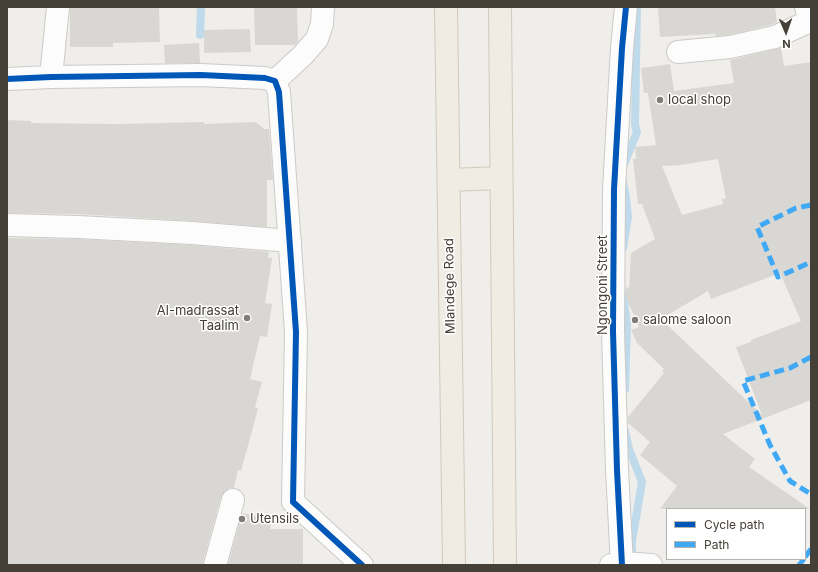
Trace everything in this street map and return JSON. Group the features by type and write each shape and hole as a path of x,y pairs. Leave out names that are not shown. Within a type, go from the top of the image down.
{"main road":[{"name":"Mlandege Road","path":"446,7 454,565"},
{"path":"500,7 505,565"},
{"path":"449,180 501,178"}],"street":[{"path":"51,77 58,7"},
{"path":"274,81 303,55 317,39 322,24 323,7"},
{"name":"Ngongoni Street","path":"619,564 613,331 614,197 621,56 626,7"},
{"path":"678,52 730,47 775,37 810,21 806,7"},
{"path":"7,79 200,75 265,78 274,81 279,92 296,332 293,502 362,565"},
{"path":"7,225 192,233 290,241"},
{"path":"215,565 233,500"},
{"path":"619,564 651,565"}],"building":[{"path":"70,7 159,7 160,42 113,43 113,47 70,47"},
{"path":"254,7 297,7 298,42 295,45 255,45"},
{"path":"658,7 775,7 777,22 771,25 728,35 716,36 715,34 660,37"},
{"path":"250,29 251,52 204,53 204,30"},
{"path":"199,43 200,63 165,63 164,45"},
{"path":"781,48 784,66 811,62 811,400 723,434 755,459 749,467 810,509 660,509 677,486 640,455 650,442 628,423 628,417 664,373 662,371 664,369 637,343 631,330 639,327 626,298 626,286 629,289 631,253 655,239 642,204 638,204 633,159 636,159 635,147 656,145 648,93 644,93 641,68 670,64 674,91 734,83 730,60","holes":["718,159 726,198 722,199 723,204 682,215 662,166 681,165","780,273 801,321 736,347 762,415 661,319 708,291 711,299"]},
{"path":"7,120 31,121 31,123 116,124 204,122 204,124 256,122 264,129 269,129 273,180 267,180 267,227 78,214 7,213"},
{"path":"7,238 78,239 191,245 269,252 268,258 272,258 265,303 272,304 267,337 260,336 250,379 262,382 255,407 258,409 241,471 238,470 234,488 230,488 225,491 221,497 203,565 7,565"},
{"path":"242,513 272,519 270,529 303,529 303,565 228,565"}],"waterway":[{"path":"200,35 201,7"},
{"path":"623,167 637,132 635,125 637,7"},
{"path":"623,182 628,217 623,248"},
{"path":"623,295 627,324 625,389"},
{"path":"625,431 629,449 642,482 632,541 632,552"}],"marked path":[{"path":"811,205 796,208 757,227 778,277 811,262"},
{"path":"811,357 790,368 743,381 770,445 790,481 811,494"},
{"path":"806,556 811,549"},
{"path":"799,565 803,560"}],"cycle path":[{"path":"622,565 617,470 613,331 614,189 622,48 626,7"},
{"path":"7,79 201,75 265,78 275,81 279,92 296,332 293,502 362,565"}],"place":[{"name":"local shop","path":"660,100"},
{"name":"Al-madrassat Taalim","path":"247,318"},
{"name":"salome saloon","path":"635,320"},
{"name":"Utensils","path":"242,519"}]}
